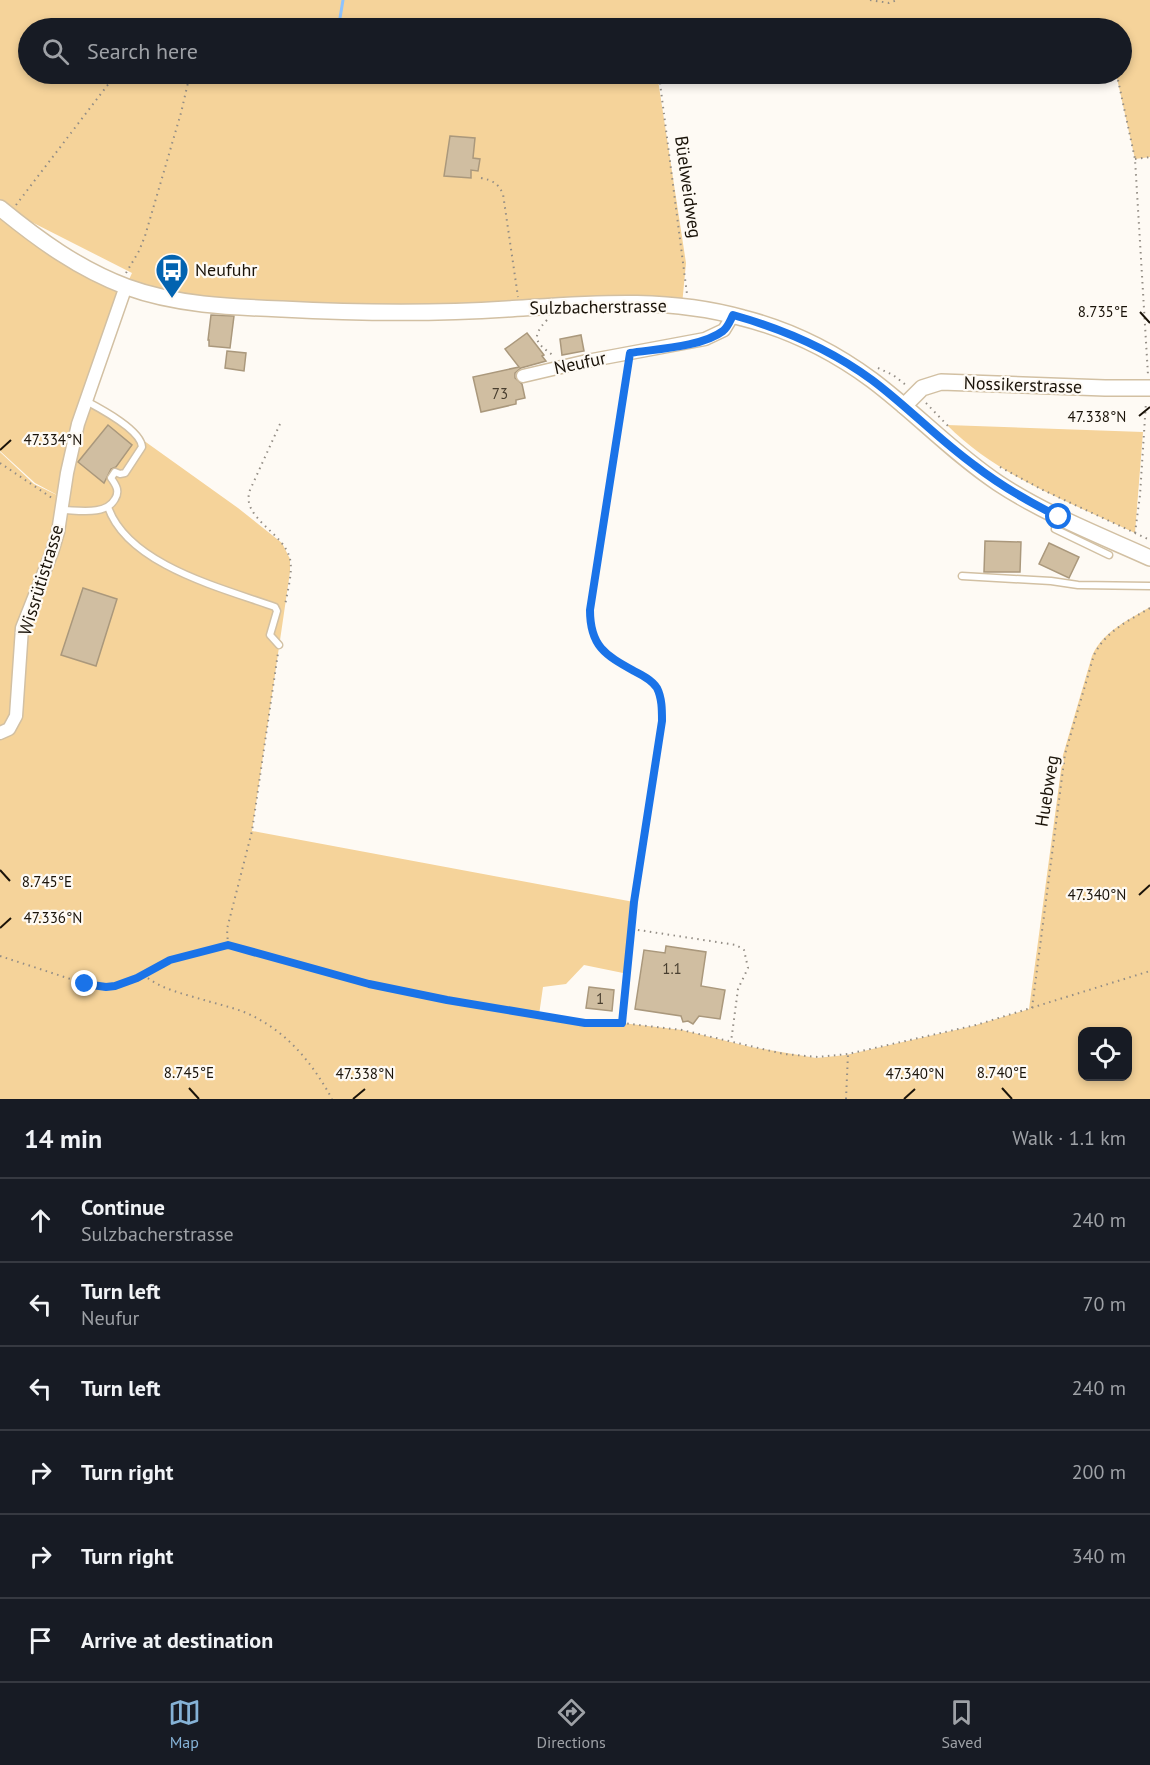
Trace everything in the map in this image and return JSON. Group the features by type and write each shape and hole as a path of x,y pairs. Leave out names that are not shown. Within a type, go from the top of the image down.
{"street":[{"name":"Sulzbacherstrasse","path":"4,211 61,254 88,270 126,280 172,299 246,307 425,313 635,302 682,305 733,315 787,332 815,345 872,380 989,477 1059,517 1150,558"},
{"name":"Wissrütistrasse","path":"0,733 9,729 16,716 22,628 58,532 72,449 126,280"},
{"name":"Neufur","path":"523,376 712,337 728,326 733,315"},
{"name":"Nossikerstrasse","path":"904,406 922,388 941,382 1149,388"}],"lane":[{"path":"61,507 97,510 108,507 116,499 118,489 111,478 115,472 125,473 140,453 142,443 130,430 86,401"},
{"path":"108,507 121,532 164,564 192,577 275,607 277,613 270,635 279,645"},
{"path":"1059,517 1055,529 1109,555"},
{"path":"962,576 1051,581 1078,585 1150,586"}],"path":[{"path":"870,0 889,3 897,0"},
{"path":"4,211 108,84"},
{"path":"126,280 145,236 188,84"},
{"name":"Büelweidweg","path":"660,84 687,294"},
{"path":"1119,84 1135,159 1149,388 1135,533"},
{"path":"1135,159 1150,157"},
{"path":"481,178 497,184 503,194 519,309"},
{"path":"555,307 554,313 537,331 536,338 565,366"},
{"path":"622,1023 634,902 662,721 662,704 656,688 645,677 603,651 594,639 590,626 590,610 630,353"},
{"path":"928,405 953,431"},
{"path":"280,424 250,490 248,501 250,509 282,543 290,559 284,614"},
{"path":"0,463 61,507"},
{"path":"995,465 1150,540"},
{"name":"Huebweg","path":"1032,1008 1065,754 1091,666 1100,644 1108,634 1150,608"},
{"path":"228,945 227,928 252,831 279,645"},
{"path":"632,929 736,945 744,950 748,968 738,989 731,1042"},
{"path":"0,956 95,987 115,986 144,975 170,960 228,945 369,984 447,1000 585,1023 622,1023 682,1030 784,1054 818,1058 848,1054 976,1026 1150,971"},
{"path":"144,975 156,984 172,990 244,1012 269,1027 301,1052 321,1079 332,1099"},
{"path":"846,1099 848,1054"}],"shaded area":[{"path":"0,0 1150,0 1150,157 1135,159 1118,84 1132,84 1132,18 18,18 18,84 659,84 686,263 682,305 254,308 127,287 87,400 238,508 282,543 290,559 252,831 634,902 628,974 584,965 566,984 543,987 539,1015 585,1023 622,1023 682,1030 751,1047 816,1058 846,1055 973,1026 1029,1009 1063,755 1092,656 1109,633 1150,607 1150,1099 0,1099 0,452 34,484 61,497 35,483 0,451 0,208 126,286 132,273 0,206"},
{"path":"947,425 1143,432 1135,533 1012,474 967,443"}],"building":[{"path":"450,136 475,138 473,158 480,159 478,171 471,170 471,178 444,176"},
{"path":"211,315 234,316 230,348 209,346"},
{"path":"527,333 546,361 521,368 515,373 515,378 522,384 525,398 516,400 516,404 481,412 473,377 519,367 505,349"},
{"path":"581,335 584,351 562,355 560,339"},
{"path":"227,351 246,353 244,371 225,368"},
{"path":"108,425 132,445 116,467 111,469 104,483 78,462"},
{"path":"985,541 1021,542 1020,572 984,572"},
{"path":"1049,543 1079,557 1069,578 1039,564"},
{"path":"83,588 117,599 96,666 61,655"},
{"path":"666,946 706,952 701,986 725,990 720,1019 699,1016 693,1024 688,1021 683,1022 681,1016 635,1009 644,950 665,953"},
{"path":"589,987 614,990 612,1011 586,1008"}],"waterway":[{"path":"340,18 343,0"}],"place":[{"name":"Neufuhr","path":"172,299"}],"route":[{"path":"85,984 95,987 115,986 144,975 170,960 228,945 369,984 447,1000 585,1023 622,1023 634,902 662,721 662,704 656,688 645,677 615,661 603,651 594,639 590,626 590,610 630,353 712,337 728,326 733,315 787,332 815,345 872,380 973,465 1026,500 1059,517"}]}
